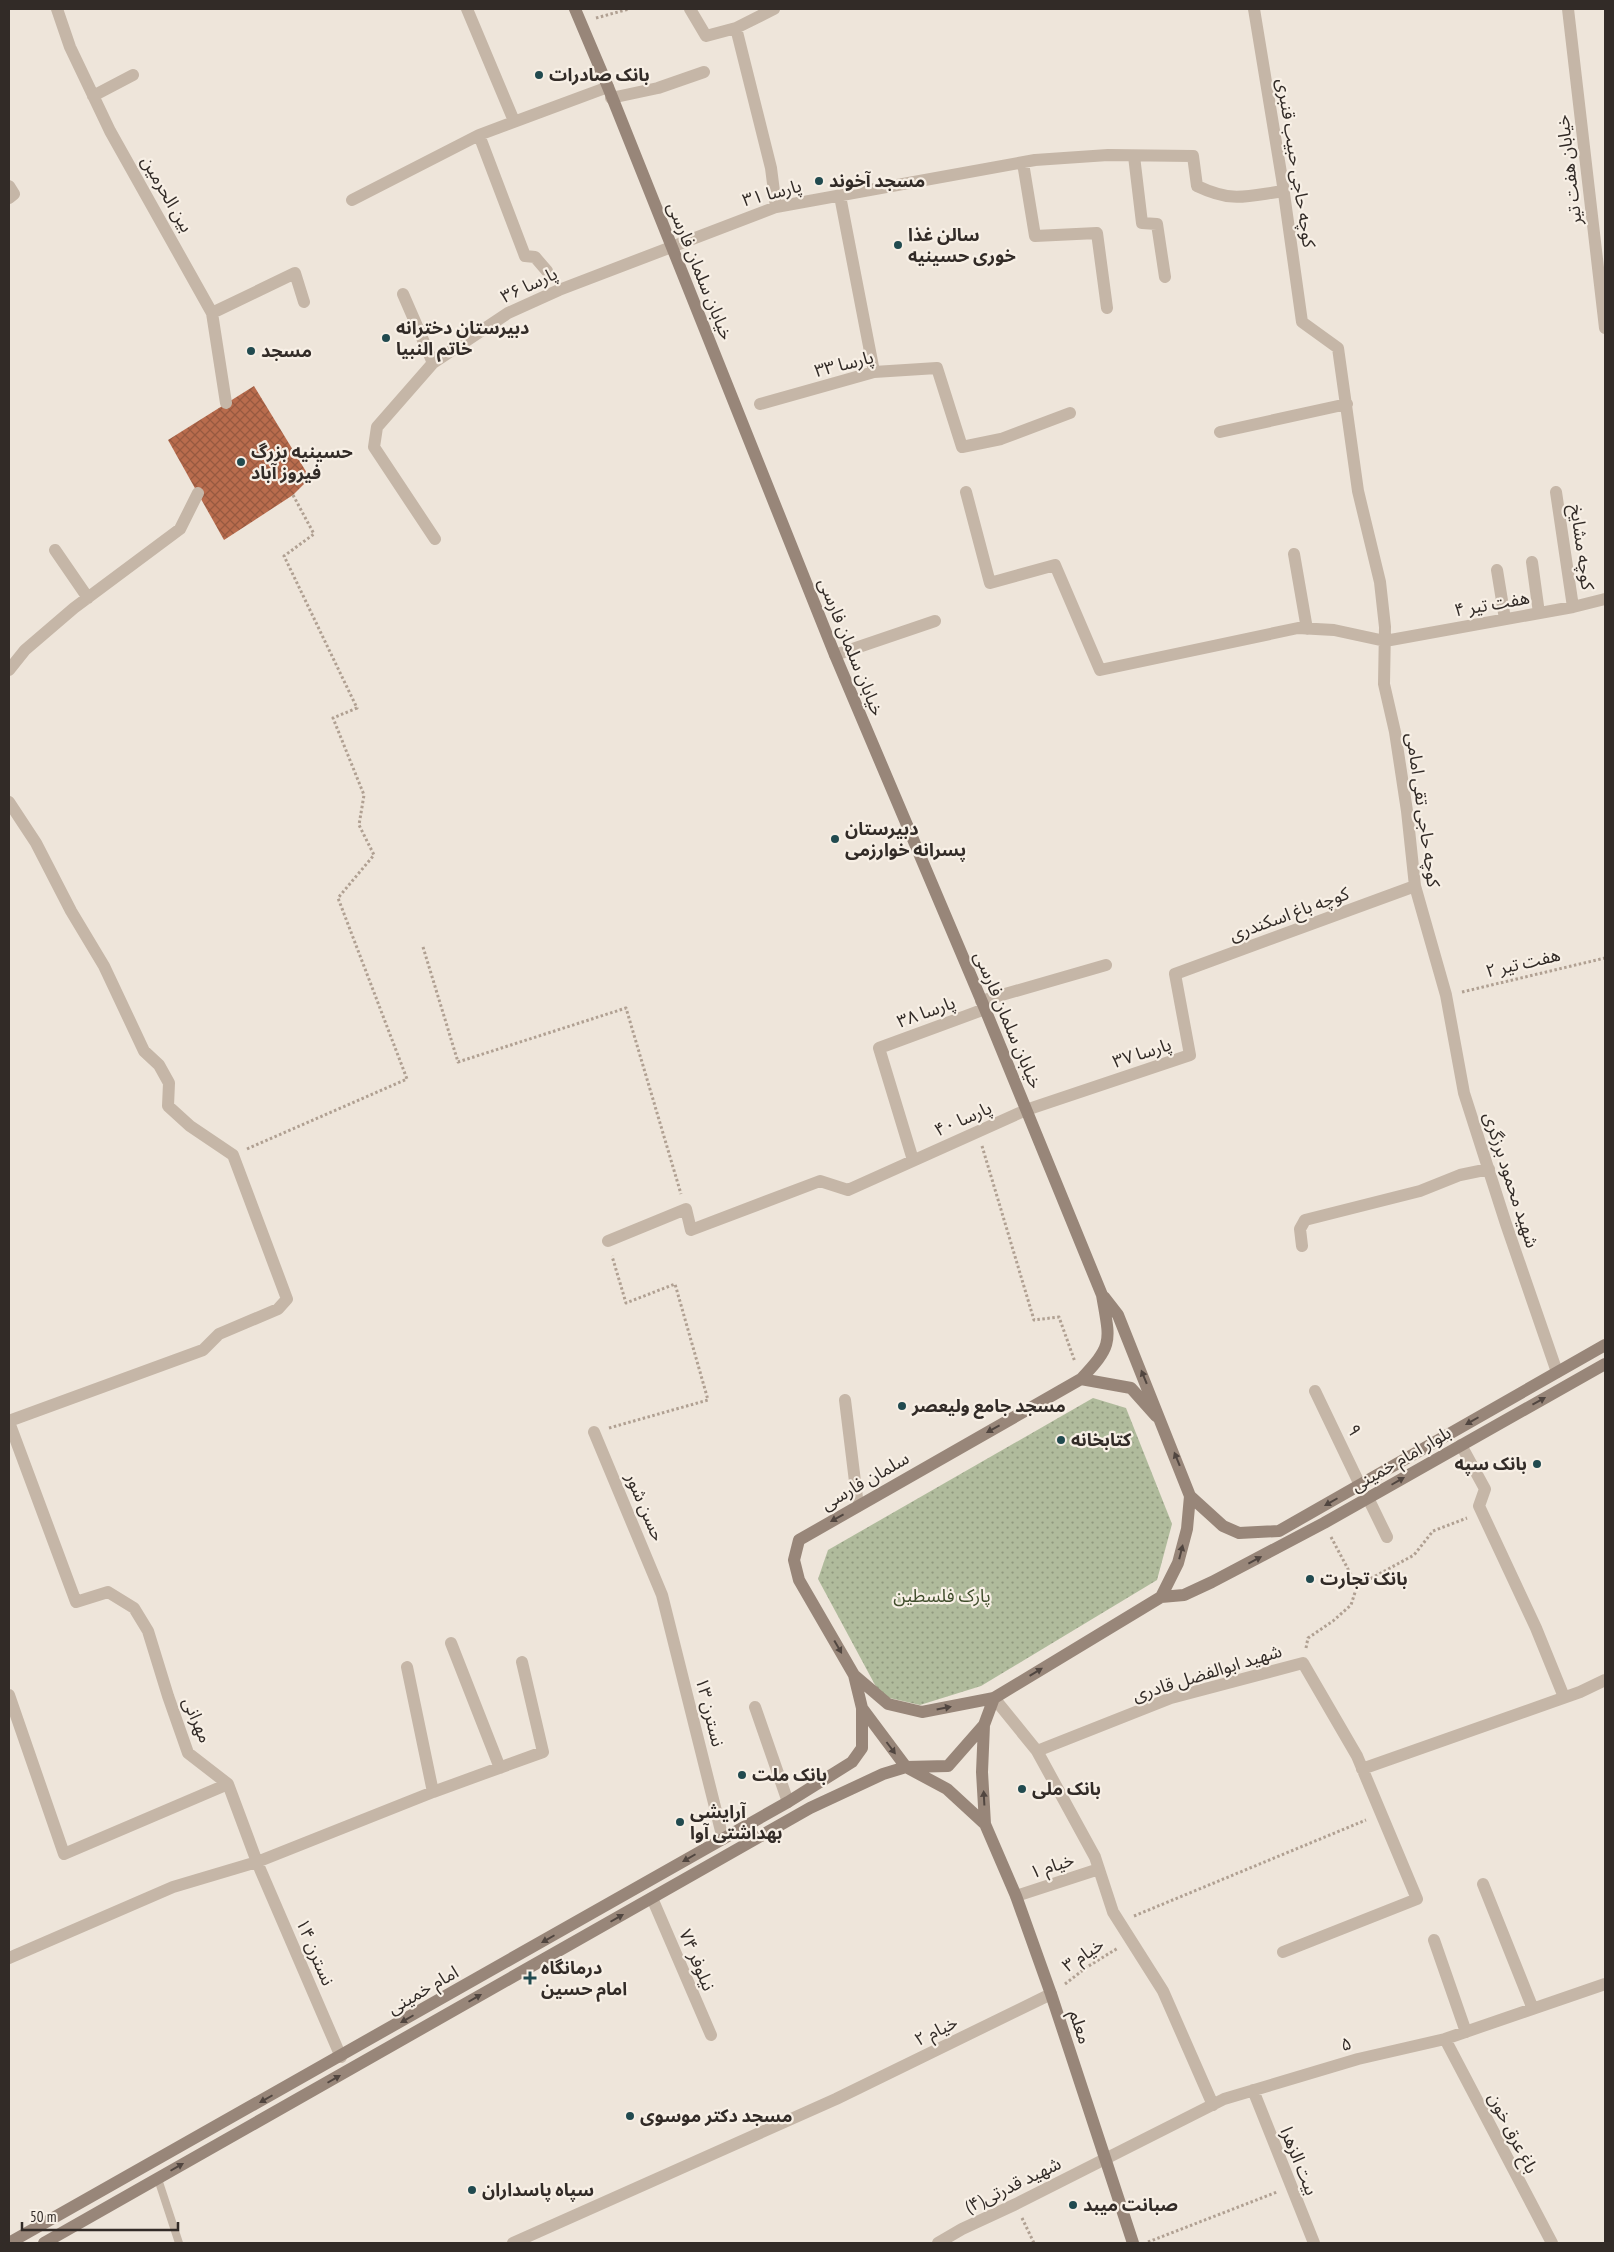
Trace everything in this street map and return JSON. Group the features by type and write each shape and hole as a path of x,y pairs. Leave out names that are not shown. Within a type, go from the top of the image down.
{"main road":[{"name":"خیابان سلمان فارسی","path":"575,9 835,655 983,1005 1102,1295"},
{"name":"سلمان فارسی","path":"854,1675 799,1580 794,1560 799,1540 1081,1380 1101,1358 1108,1345 1108,1332 1102,1295"},
{"path":"854,1675 888,1704 922,1712 994,1698 1161,1597 1178,1563 1187,1530 1190,1496 1118,1315 1102,1295"},
{"name":"بلوار امام خمینی","path":"1190,1496 1223,1526 1238,1533 1279,1531 1605,1345"},
{"name":"بلوار امام خمینی","path":"1161,1597 1184,1595 1212,1582 1324,1523 1605,1364"},
{"path":"1081,1380 1131,1388 1162,1423"},
{"path":"854,1675 862,1708 906,1767 947,1789 985,1824"},
{"path":"985,1824 982,1772 984,1726 994,1698"},
{"name":"امام خمینی","path":"10,2241 341,2057 788,1802 852,1762 862,1748 862,1708"},
{"name":"امام خمینی","path":"44,2243 810,1808 883,1774 906,1767 948,1766 984,1726"},
{"name":"معلم","path":"985,1824 1016,1896 1051,1994 1133,2243"}],"street":[{"name":"بین الحرمین","path":"57,9 70,47 110,131 212,313 226,403"},
{"path":"467,9 514,121"},
{"path":"690,9 706,36 736,28 774,9"},
{"name":"کوچه حاجی حبیب قنبری","path":"1254,9 1284,191 1302,322"},
{"name":"خیابان هفت تیر","path":"1568,9 1605,328"},
{"path":"736,28 771,168 776,207"},
{"path":"352,200 479,135 514,121 610,93 658,88 704,72"},
{"path":"94,96 133,75"},
{"path":"479,135 525,256 535,257 547,270"},
{"name":"پارسا ۳۱","path":"671,246 776,207 1023,162 1108,155 1193,156 1197,186 1214,194 1232,198 1284,191"},
{"path":"1134,156 1142,223 1157,224 1165,277"},
{"path":"1023,162 1035,236 1097,234 1107,308"},
{"path":"840,196 874,372"},
{"name":"پارسا ۳۶","path":"435,539 374,447 377,427 433,363 508,313 559,290 671,246"},
{"path":"212,313 295,273 304,302"},
{"path":"403,294 433,363"},
{"name":"کوچه حاجی تقی امامی","path":"1302,322 1338,348 1358,491 1380,582 1385,628 1384,684 1399,762 1415,886 1446,995"},
{"name":"پارسا ۳۳","path":"760,404 874,372 937,368 962,447 1001,439 1070,413"},
{"path":"1220,432 1347,404"},
{"path":"966,492 990,583 1055,564 1100,670 1298,628 1334,630 1385,641"},
{"name":"کوچه مشایخ","path":"1556,492 1573,607"},
{"path":"9,670 25,650 88,598 180,529 198,493"},
{"path":"55,550 88,598"},
{"path":"1294,554 1306,629"},
{"path":"1532,562 1538,613"},
{"path":"1497,570 1505,619"},
{"name":"هفت تیر ۴","path":"1385,641 1573,607 1605,599"},
{"path":"835,655 935,621"},
{"path":"9,802 36,843 71,911 104,966 144,1051 159,1065 169,1083 168,1106 190,1126 233,1155 287,1299 278,1309 219,1334 203,1350 9,1422"},
{"name":"کوچه باغ اسکندری","path":"1175,974 1415,886"},
{"name":"پارسا ۳۸","path":"913,1160 879,1048 983,1005 1106,965"},
{"name":"پارسا ۳۷","path":"1026,1110 1190,1055 1175,974"},
{"name":"شهید محمود برزگری","path":"1446,995 1464,1093 1557,1372"},
{"name":"پارسا ۴۰","path":"686,1209 691,1230 820,1181 848,1190 1026,1110"},
{"path":"1302,1246 1300,1229 1305,1220 1420,1191 1460,1175 1489,1169"},
{"path":"608,1242 686,1209"},
{"name":"۹","path":"1316,1391 1360,1485"},
{"path":"845,1400 858,1506"},
{"name":"مهرانی","path":"9,1422 76,1602 108,1592 134,1608 148,1631 188,1753 228,1784"},
{"name":"حسن شور","path":"594,1432 662,1595"},
{"path":"1461,1445 1485,1489 1479,1506 1536,1628 1564,1697"},
{"path":"1368,1498 1387,1537"},
{"name":"نسترن ۱۳","path":"662,1595 723,1838"},
{"path":"451,1643 500,1768"},
{"path":"9,1958 173,1887 257,1862 433,1792 543,1752 522,1662"},
{"path":"1282,1952 1418,1899 1356,1756 1303,1663"},
{"name":"شهید ابوالفضل قادری","path":"1037,1751 1171,1698 1303,1663"},
{"path":"408,1667 433,1792"},
{"path":"1362,1769 1564,1697 1605,1680"},
{"path":"9,1695 64,1854 228,1784 257,1862"},
{"path":"994,1698 1037,1751 1096,1857 1113,1912 1163,1991 1213,2105"},
{"path":"755,1707 788,1802"},
{"name":"نسترن ۱۴","path":"257,1862 341,2057"},
{"name":"خیام ۱","path":"1016,1896 1099,1869"},
{"path":"1483,1884 1533,2009"},
{"name":"نیلوفر ۷۴","path":"652,1898 711,2035"},
{"path":"1434,1940 1466,2032"},
{"name":"۵","path":"1104,2159 1224,2099 1358,2059 1445,2039 1605,1984"},
{"name":"خیام ۲","path":"513,2243 836,2099 1051,1994"},
{"name":"باغ عرق خون","path":"1445,2039 1552,2243"},
{"name":"بیت الزهرا","path":"1253,2090 1290,2187 1314,2243"},
{"name":"شهید قدرتی(۴)","path":"938,2243 962,2229 1104,2159"}],"lane":[{"path":"158,2179 179,2243"}],"path":[{"path":"580,22 628,9"},
{"path":"233,1155 406,1079 338,898 374,855 360,825 364,795 333,718 357,708 284,556 314,534 293,495"},
{"path":"423,947 458,1062 626,1008 686,1209"},
{"name":"هفت تیر ۲","path":"1446,995 1605,958"},
{"path":"977,1131 1034,1320 1059,1317 1081,1380"},
{"path":"594,1432 708,1400 675,1284 626,1303 608,1242"},
{"path":"1303,1663 1308,1638 1333,1622 1351,1605 1357,1586 1414,1556 1433,1531 1476,1515 1479,1506"},
{"path":"1324,1523 1357,1586"},
{"path":"1119,1922 1381,1814"},
{"name":"خیام ۳","path":"1051,1994 1087,1967 1131,1940"},
{"path":"1145,2243 1290,2187"},
{"path":"1016,2204 1034,2243"}],"green space":[{"name":"پارک فلسطین","path":"1093,1398 1126,1408 1172,1524 1157,1580 981,1686 920,1705 881,1696 818,1579 828,1550"}],"building":[{"path":"254,386 310,478 293,495 224,540 168,440"}],"place":[{"name":"بانک صادرات","path":"539,75"},
{"name":"مسجد آخوند","path":"819,181"},
{"name":"سالن غذا خوری حسینیه","path":"898,245"},
{"name":"دبیرستان دخترانه خاتم النبیا","path":"386,338"},
{"name":"مسجد","path":"251,351"},
{"name":"حسینیه بزرگ فیروز آباد","path":"241,462"},
{"name":"دبیرستان پسرانه خوارزمی","path":"835,839"},
{"name":"مسجد جامع ولیعصر","path":"902,1406"},
{"name":"کتابخانه","path":"1061,1440"},
{"name":"بانک سپه","path":"1537,1464"},
{"name":"بانک تجارت","path":"1310,1579"},
{"name":"بانک ملت","path":"742,1775"},
{"name":"بانک ملی","path":"1022,1789"},
{"name":"آرایشی بهداشتی آوا","path":"680,1822"},
{"name":"درمانگاه امام حسین","path":"530,1978"},
{"name":"مسجد دکتر موسوی","path":"630,2116"},
{"name":"سپاه پاسداران","path":"472,2190"},
{"name":"صبانت میبد","path":"1073,2205"}]}
